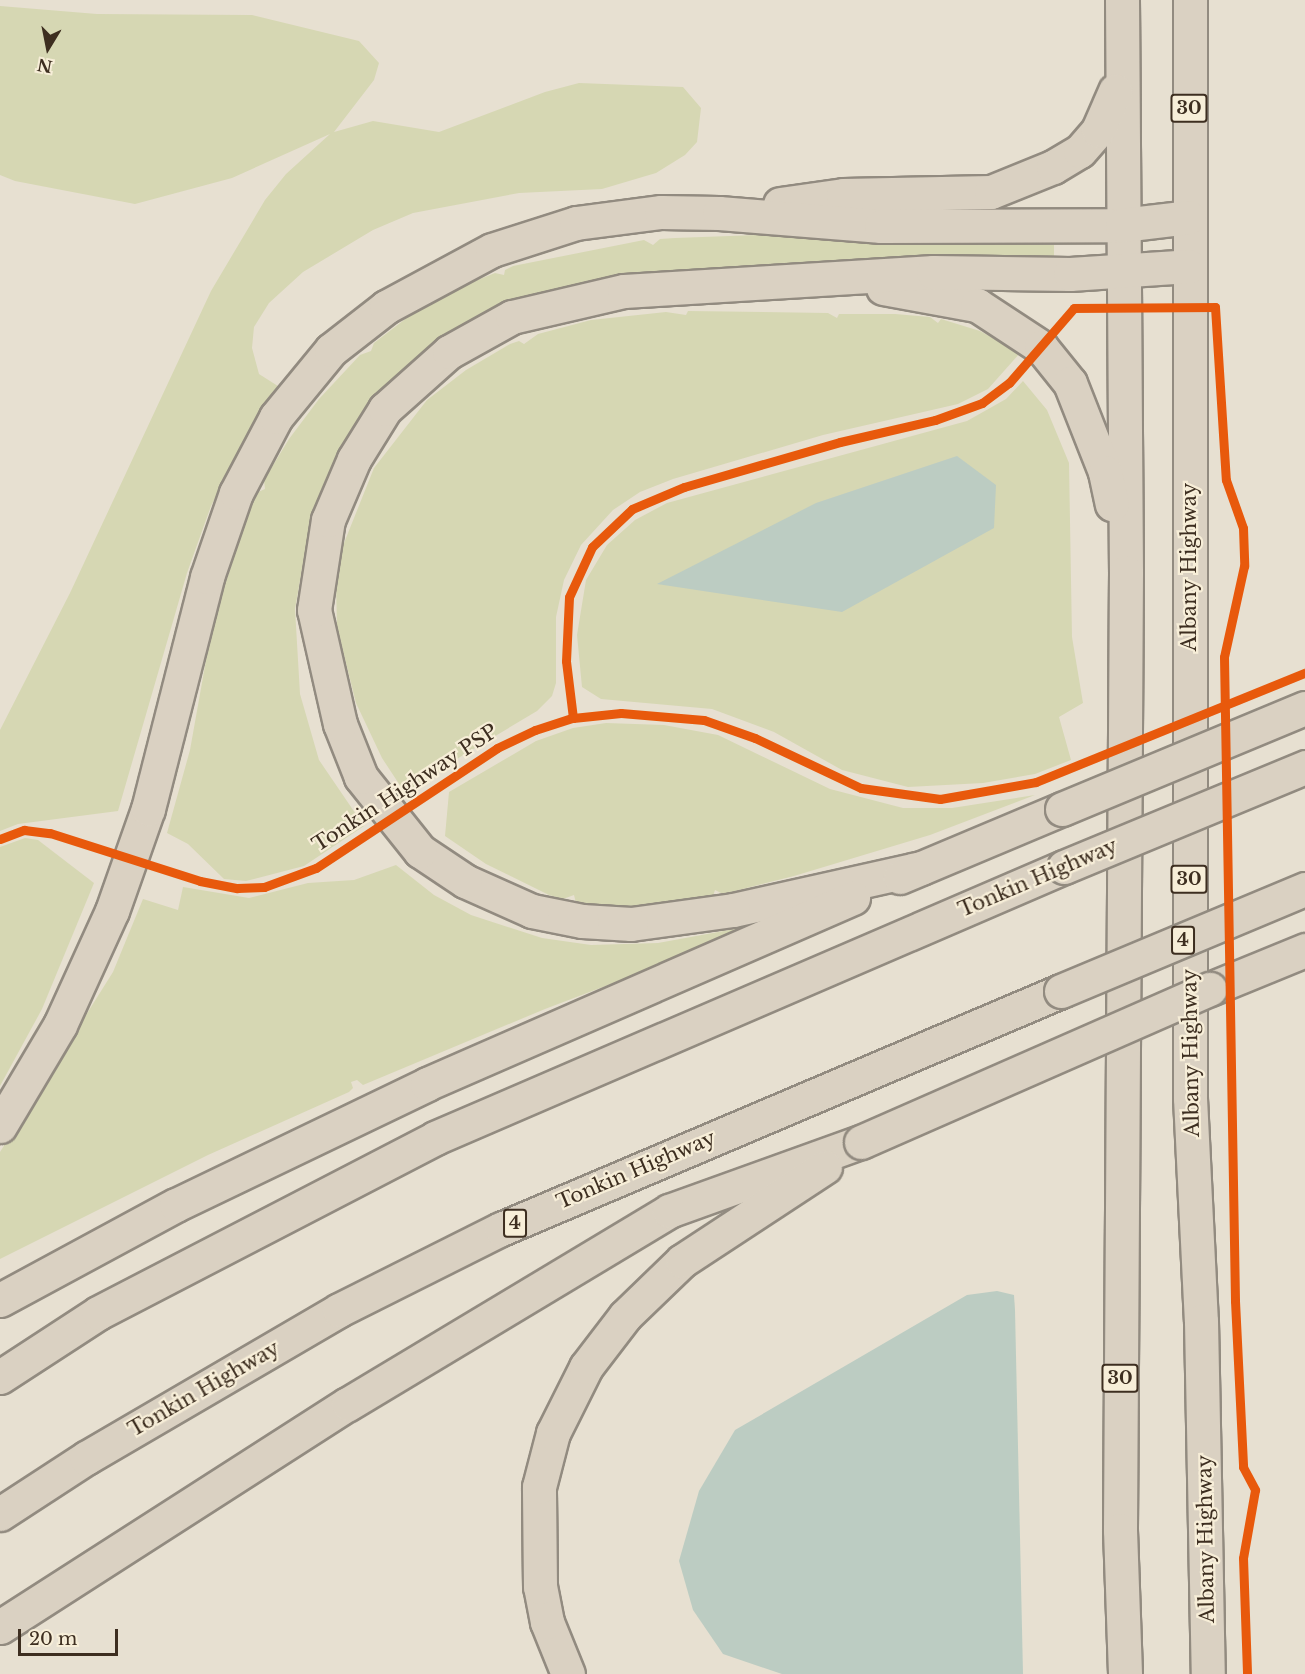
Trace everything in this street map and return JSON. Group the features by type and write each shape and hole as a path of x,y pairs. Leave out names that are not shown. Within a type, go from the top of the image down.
{"highway":[{"name":"30","path":"1122,0 1120,78 1126,572 1120,1323 1125,1674"},
{"name":"Albany Highway","path":"1190,0 1190,1098 1201,1321 1208,1674"},
{"path":"718,213 843,195 991,192 1053,167 1080,151 1098,130 1120,78"},
{"path":"0,1126 60,1025 112,911 148,808 207,577 236,493 276,417 331,350 386,307 492,250 576,223 661,212 718,213 881,226 1122,225 1189,217"},
{"path":"921,868 733,910 631,924 582,921 532,911 465,881 420,851 361,777 327,679 314,610 328,520 354,459 385,409 448,352 512,316 624,291 933,272 1122,271 1189,266"},
{"path":"837,279 977,304 1041,347 1070,383 1086,421 1105,472 1126,572"},
{"path":"0,1300 176,1205 427,1084 921,868 1305,708"},
{"name":"Tonkin Highway","path":"0,1377 98,1313 435,1138 1064,867 1305,767"},
{"name":"Tonkin Highway","path":"0,1514 86,1458 339,1310 501,1229 1305,889"},
{"path":"0,1627 348,1404 669,1211 861,1142 1305,950"},
{"path":"568,1674 547,1622 540,1587 539,1487 553,1433 586,1367 625,1317 682,1261 745,1223 861,1142"}],"green space":[{"path":"0,6 97,14 252,15 359,41 379,63 374,80 334,132 373,121 439,132 545,92 579,83 683,87 701,108 697,142 685,155 656,173 602,189 519,193 413,213 373,230 303,272 269,303 254,327 252,348 259,374 281,388 252,426 211,506 187,573 118,811 18,824 0,831 0,730 70,593 211,291 265,200 286,174 330,134 232,178 135,204 15,181 0,175"},
{"path":"781,234 1054,245 1054,260 549,293 348,439 326,478 311,518 295,609 300,694 319,760 364,826 304,866 246,881 224,879 188,844 167,833 190,750 213,621 249,512 258,492 265,489 264,480 289,439 319,399 360,355 371,351 374,343 417,310 470,283 495,273 504,275 505,270 513,266 644,240 653,245 660,239"},
{"path":"688,311 828,313 837,318 839,314 895,314 930,317 938,323 941,319 980,331 1020,353 988,389 958,404 823,435 673,479 640,492 613,510 581,545 564,580 556,617 556,683 552,696 537,711 460,757 407,796 382,758 356,703 337,627 336,583 342,548 374,468 427,400 466,370 510,344 519,341 524,344 538,334 591,320 666,312 686,315"},
{"path":"1023,381 1047,410 1069,463 1072,637 1083,703 1059,717 1071,760 1035,774 983,783 908,787 842,770 774,732 712,709 601,699 582,687 577,635 586,580 607,545 635,520 667,503 967,421 1006,399"},
{"path":"606,723 664,725 718,735 830,789 903,808 952,808 1035,795 930,835 794,876 723,894 715,890 713,896 686,902 642,907 576,903 574,895 563,899 549,895 486,864 445,836 449,792 536,741 573,728"},
{"path":"25,838 38,840 94,883 42,1009 0,1086 0,847"},
{"path":"396,865 434,895 471,915 542,938 591,945 658,943 740,928 742,934 545,1009 363,1085 357,1080 351,1082 353,1088 349,1092 208,1155 0,1259 0,1152 113,972 143,899 178,910 183,887 249,898 308,883 354,880"}],"shaded area":[{"path":"957,456 996,485 994,528 842,612 657,584 816,503"},
{"path":"997,1291 1014,1295 1023,1674 782,1674 723,1654 693,1610 679,1561 699,1491 735,1430 967,1295"}],"cycle path":[{"path":"573,718 566,661 569,597 592,547 632,509 684,487 840,442 935,420 982,403 1009,383 1074,308 1215,307 1226,480 1243,528 1244,566 1224,657 1235,1301 1243,1467 1255,1490 1243,1558 1247,1674"},
{"name":"Tonkin Highway PSP","path":"0,839 24,830 50,833 200,881 237,888 264,887 316,868 497,748 535,730 573,718 621,713 704,720 755,738 861,788 940,799 1036,782 1305,673"}]}
